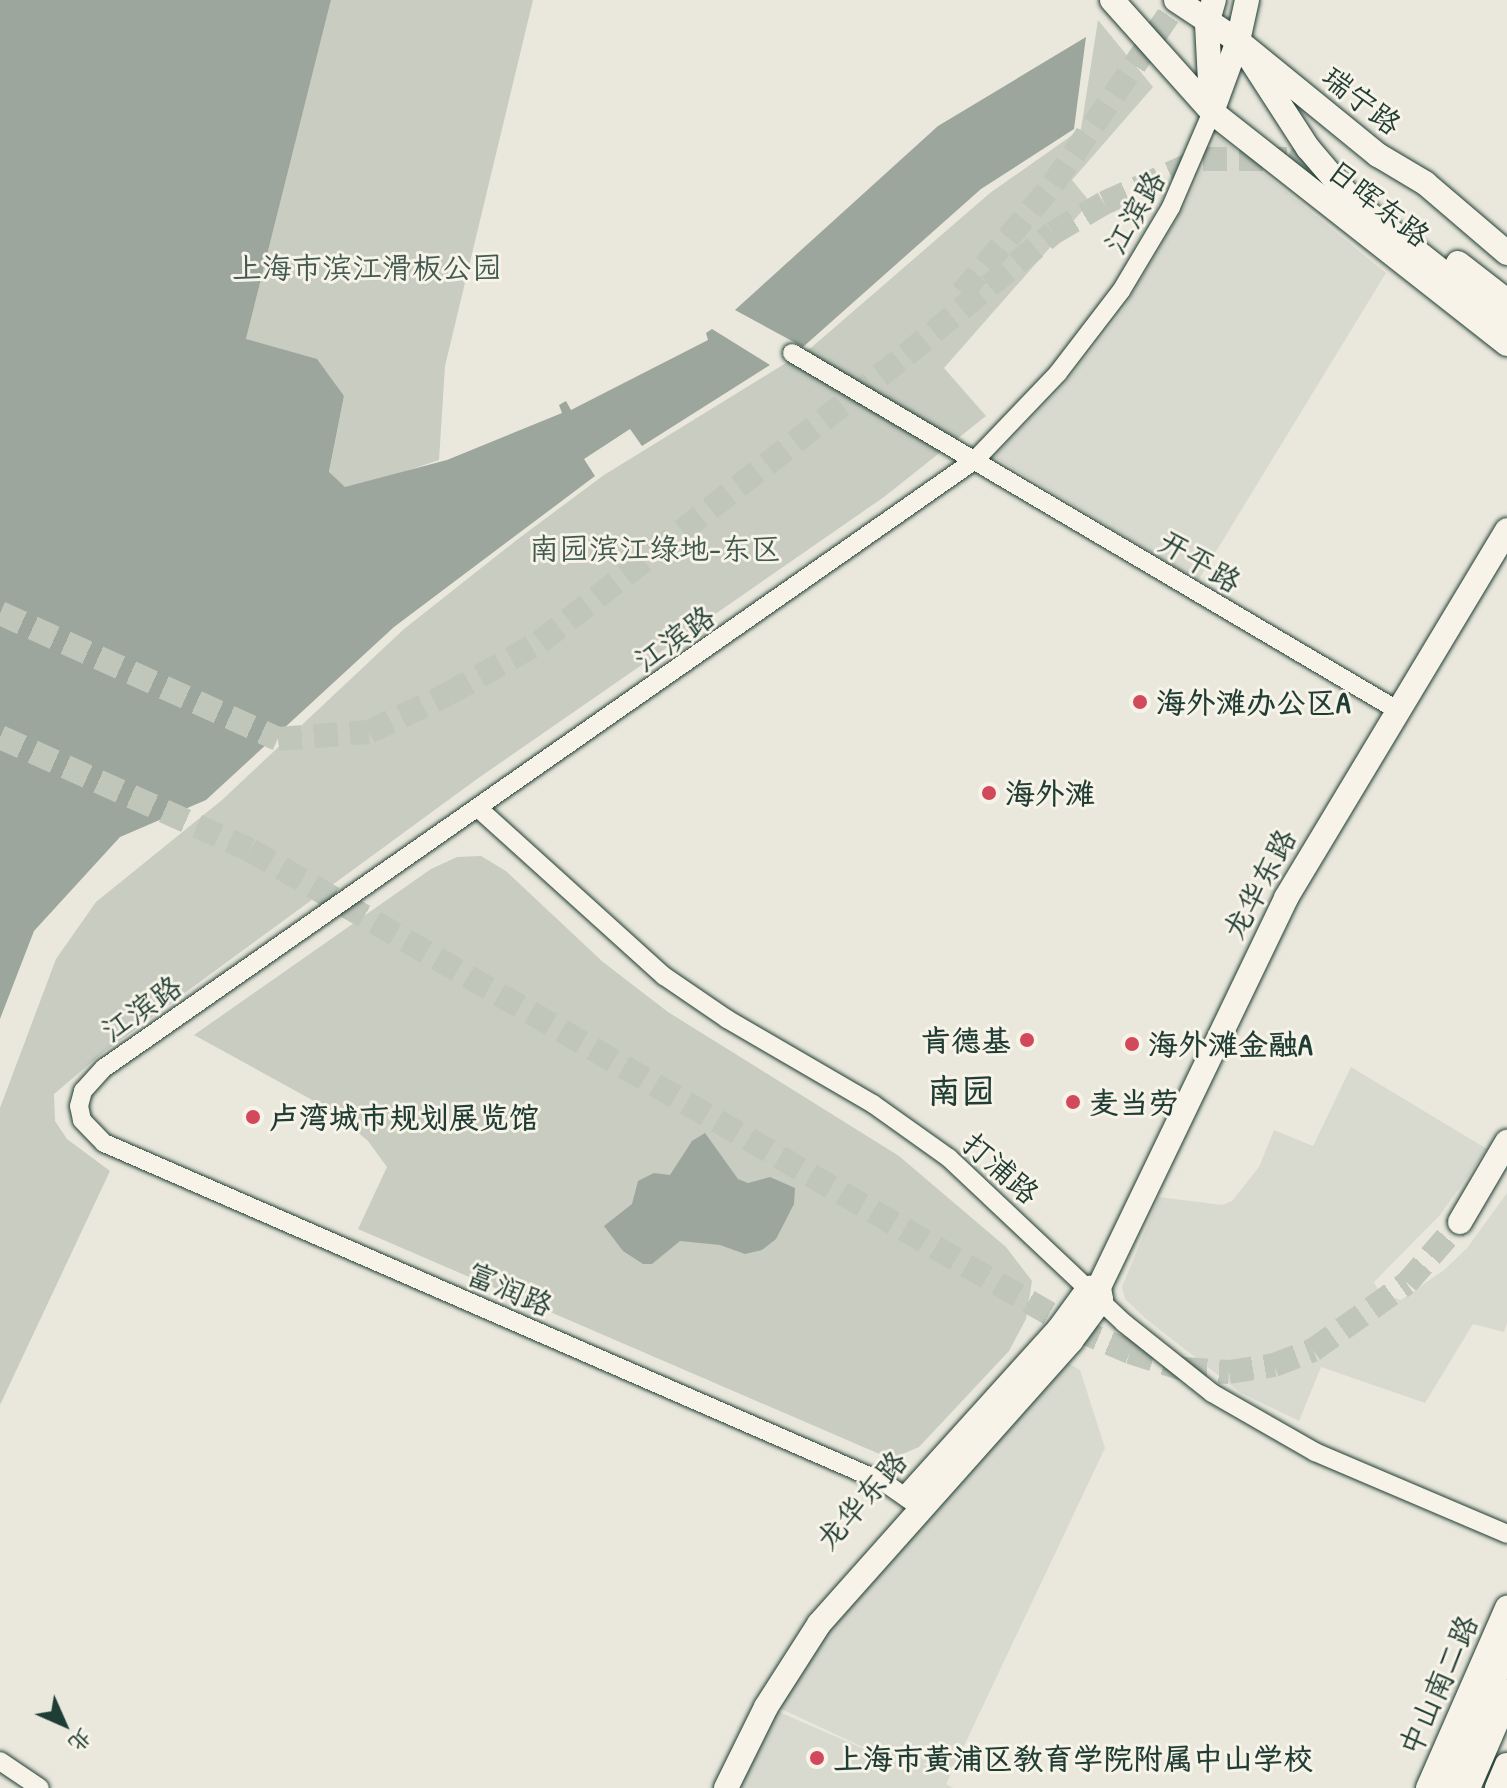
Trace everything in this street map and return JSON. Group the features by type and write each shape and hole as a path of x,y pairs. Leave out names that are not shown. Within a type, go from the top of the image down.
{"highway":[{"path":"1446,1788 1507,1644"},
{"path":"1466,1788 1507,1693"},
{"path":"1487,1788 1507,1741"}],"main road":[{"path":"1112,0 1212,112"},
{"name":"瑞宁路","path":"1176,0 1207,24 1238,41 1378,155 1425,183 1507,253"},
{"path":"1212,112 1207,24 1214,0"},
{"path":"1212,112 1238,41 1247,0"},
{"name":"日晖东路","path":"1238,41 1308,148 1354,202 1507,323"},
{"name":"日晖东路","path":"1276,98 1306,124 1378,155"},
{"name":"日晖东路","path":"1212,112 1507,344"},
{"path":"1354,187 1507,301"},
{"name":"龙华东路","path":"709,1788 752,1699 805,1615 1071,1341 1263,944 1397,710 1507,530"},
{"path":"1460,1222 1507,1142"},
{"name":"龙华东路","path":"726,1788 766,1707 819,1624 913,1502"},
{"name":"中山南二路","path":"1428,1788 1507,1608"},
{"name":"中山南二路","path":"1446,1788 1507,1656"},
{"path":"1497,1788 1507,1765"}],"street":[{"name":"江滨路","path":"82,1120 83,1091 104,1068 975,460 1058,373 1121,291 1171,207 1212,112"},
{"name":"开平路","path":"792,353 1397,710"},
{"name":"打浦路","path":"478,808 664,976 911,1129 993,1195 1096,1292 1212,1393 1276,1432 1507,1534"},
{"name":"富润路","path":"82,1120 104,1143 913,1502"},
{"path":"0,1761 40,1788"}],"shaded area":[{"path":"0,0 331,0 246,339 317,359 344,396 329,472 345,487 447,460 562,413 559,405 566,401 571,410 708,340 706,333 712,329 770,365 642,446 630,429 584,459 595,476 394,627 206,800 120,837 34,931 0,1019"},
{"path":"1086,37 1074,129 981,189 803,347 735,310 938,126"},
{"path":"1217,135 1386,273 1198,581 994,457 1063,386 1123,310 1188,200"},
{"path":"1351,1067 1487,1149 1440,1215 1374,1282 1379,1291 1401,1300 1444,1270 1467,1248 1507,1193 1507,1323 1504,1332 1473,1324 1425,1403 1321,1367 1299,1421 1241,1393 1146,1319 1125,1299 1122,1287 1159,1197 1222,1205 1232,1201 1259,1167 1274,1130 1313,1146"},
{"path":"705,1133 738,1179 748,1183 770,1177 795,1188 794,1204 776,1239 762,1250 745,1254 720,1245 680,1241 652,1264 643,1264 623,1251 604,1226 632,1204 638,1181 654,1173 670,1175 692,1141"},
{"path":"1063,1360 1080,1370 1105,1448 946,1784 953,1788 736,1788 777,1711 899,1764 777,1707 824,1626"}],"green space":[{"name":"上海市滨江滑板公园","path":"331,0 533,0 445,366 439,460 356,488 345,487 329,473 344,396 246,339"},
{"name":"南园滨江绿地-东区","path":"1098,20 1153,87 1072,180 1090,202 944,368 986,416 884,497 477,779 100,1055 54,1094 55,1121 67,1139 110,1171 0,1405 0,1108 56,959 96,902 222,800 404,629 518,539 604,475 812,347 990,193 1081,129"},
{"path":"481,856 506,871 603,962 668,1012 899,1156 1006,1247 1032,1281 1026,1319 1009,1351 919,1447 891,1459 358,1229 387,1167 368,1141 334,1112 194,1035 431,869 457,857"}],"tunnel":[{"path":"962,293 1053,184 1179,0"},
{"path":"0,613 278,739 369,732 448,694 540,642 906,355 1053,233 1104,203 1203,159 1287,159 1337,180"},
{"path":"0,737 250,850 1076,1329 1130,1352 1183,1369 1229,1372 1274,1365 1313,1350 1407,1283 1460,1222"}],"place":[{"name":"海外滩办公区A","path":"1140,702"},
{"name":"海外滩","path":"989,793"},
{"name":"肯德基","path":"1027,1040"},
{"name":"海外滩金融A","path":"1132,1044"},
{"name":"麦当劳","path":"1073,1102"},
{"name":"卢湾城市规划展览馆","path":"253,1117"},
{"name":"上海市黄浦区教育学院附属中山学校","path":"817,1758"}],"district":[{"name":"南园","path":"961,1092"}]}
